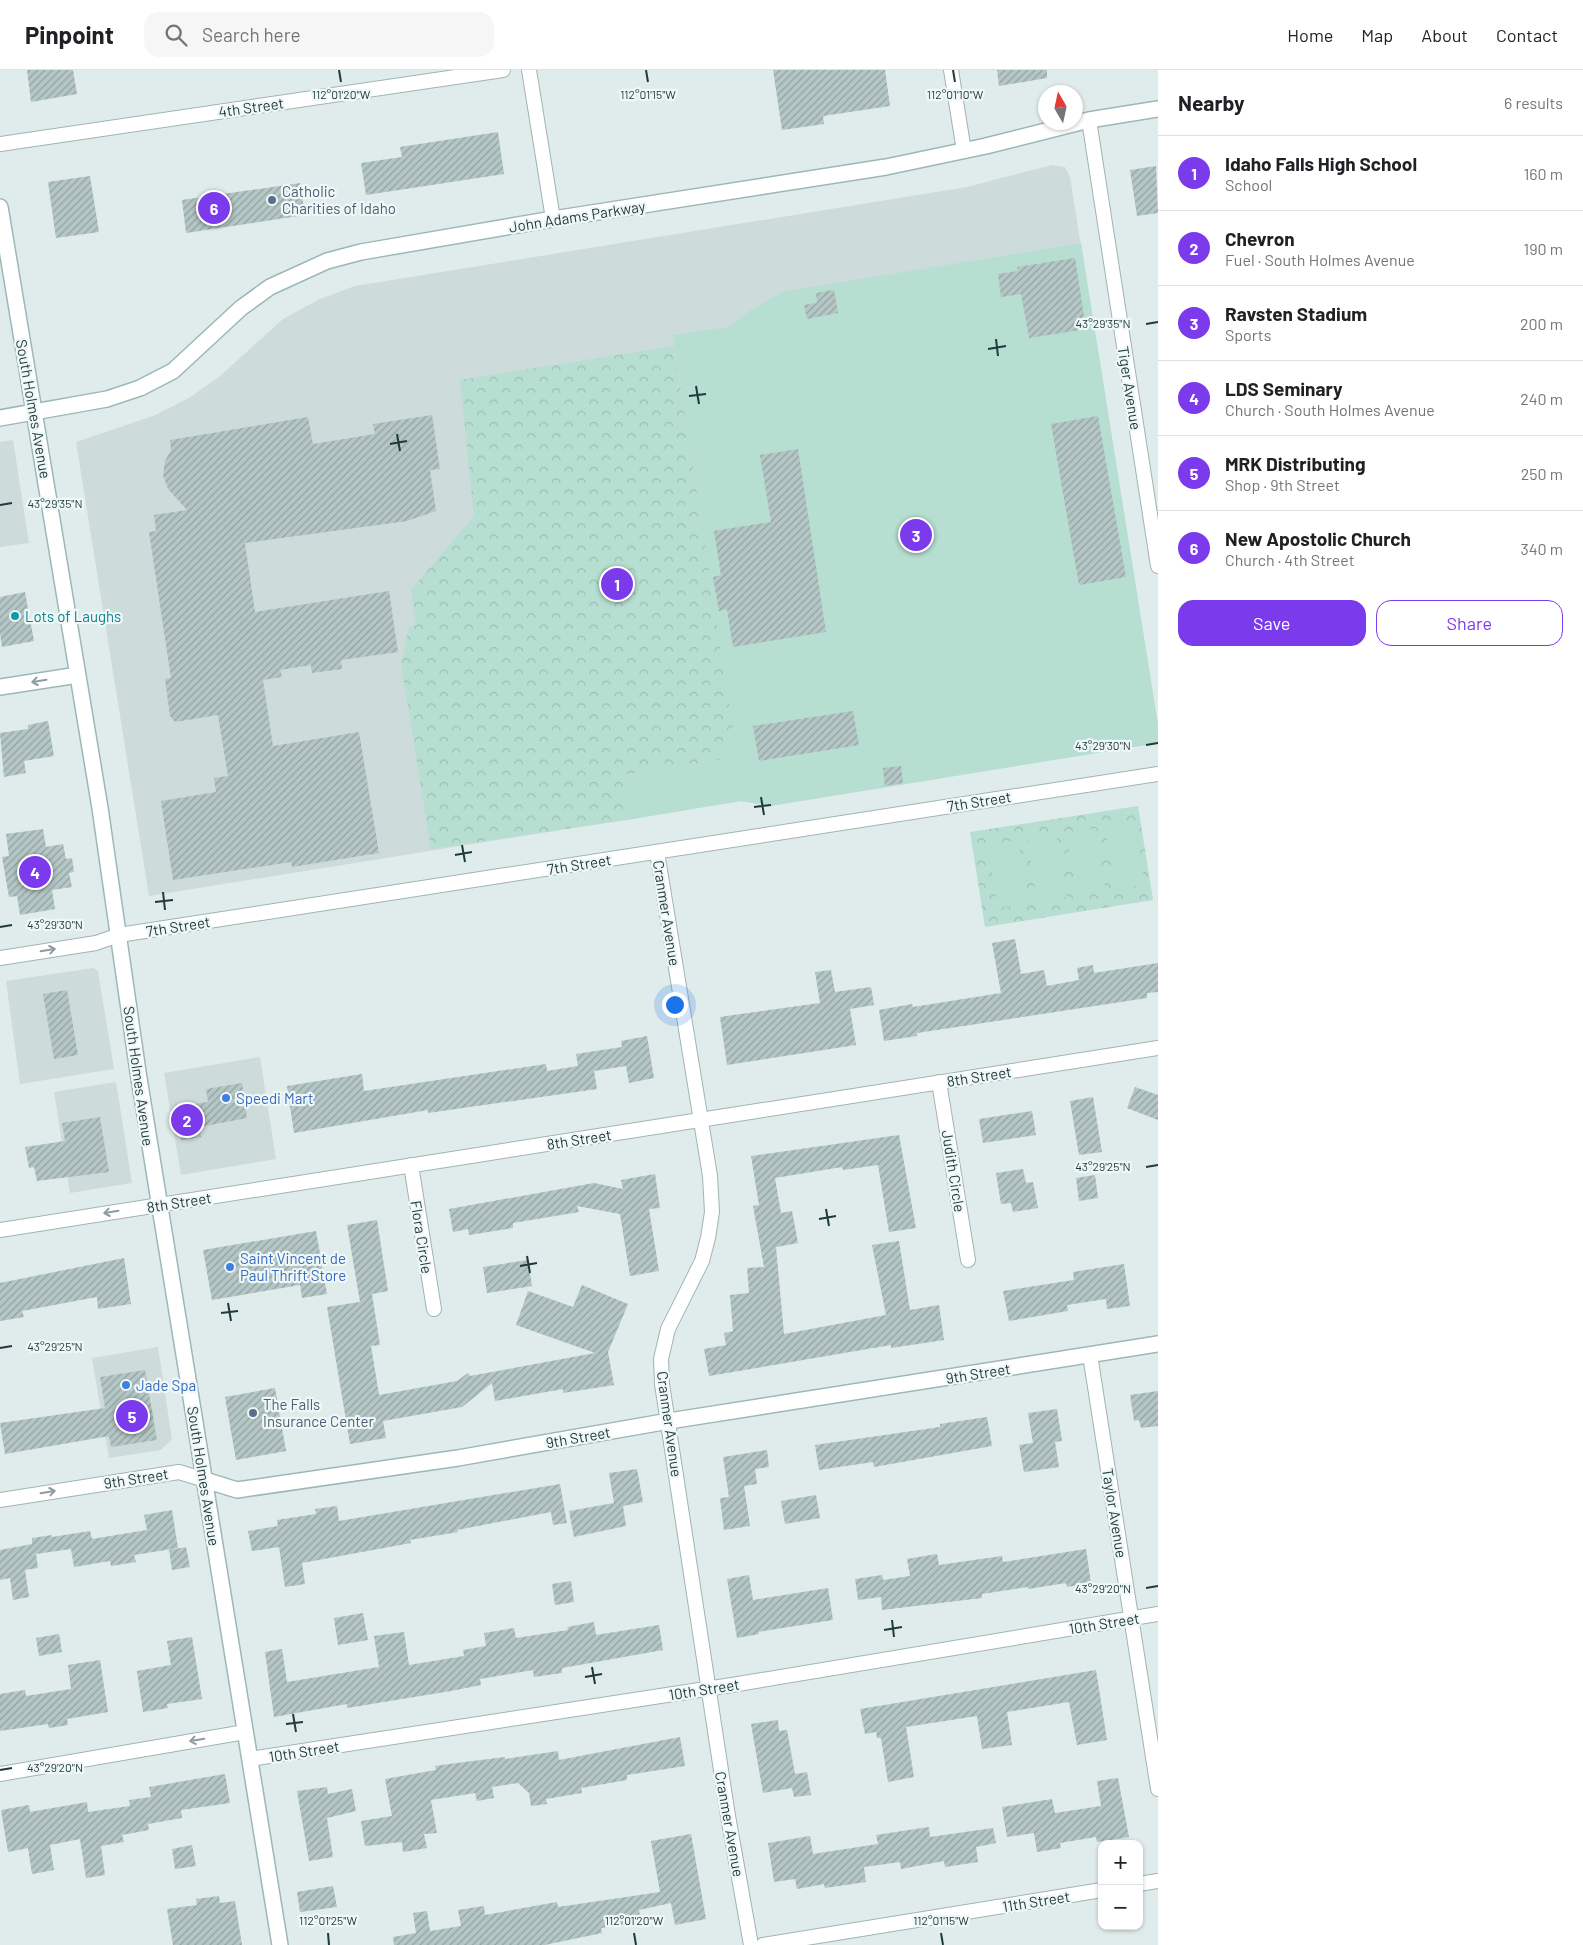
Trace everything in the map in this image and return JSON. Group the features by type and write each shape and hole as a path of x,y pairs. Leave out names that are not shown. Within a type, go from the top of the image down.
{"street":[{"name":"4th Street","path":"0,144 503,70"},
{"path":"529,70 552,219"},
{"path":"951,70 964,152"},
{"name":"John Adams Parkway","path":"0,418 107,399 140,388 172,371 241,308 270,287 327,260 361,252 552,219 768,187 964,152 1088,120 1158,109"},
{"name":"Tiger Avenue","path":"1088,120 1158,566"},
{"name":"South Holmes Avenue","path":"0,207 78,675 159,1205 280,1945"},
{"path":"0,687 78,675"},
{"name":"7th Street","path":"0,958 96,943 119,935 1158,774"},
{"name":"Cranmer Avenue","path":"657,852 710,1176 712,1212 702,1261 668,1329 661,1359 662,1384 728,1816 751,1945"},
{"name":"8th Street","path":"0,1230 1158,1048"},
{"name":"Judith Circle","path":"939,1082 968,1260"},
{"name":"Flora Circle","path":"410,1165 434,1309"},
{"name":"9th Street","path":"0,1500 179,1472 237,1490 458,1458 669,1421 1158,1344"},
{"name":"Taylor Avenue","path":"1090,1355 1158,1789"},
{"name":"10th Street","path":"250,1759 709,1689 1158,1614"},
{"path":"0,1774 245,1732"},
{"path":"1143,1883 1158,1881"},
{"name":"11th Street","path":"763,1945 1098,1891"}],"shaded area":[{"path":"1052,165 1065,167 1070,177 1158,725 1158,743 770,806 741,801 149,896 76,442 153,416 189,398 220,376 283,319 320,299 355,286 967,187"},
{"path":"13,440 29,543 0,547 0,442"},
{"path":"93,968 98,971 114,1069 20,1084 6,981"},
{"path":"260,1057 276,1159 181,1175 164,1073"},
{"path":"116,1082 132,1183 70,1193 54,1092"},
{"path":"158,1347 172,1439 161,1450 109,1458 92,1358"}],"green space":[{"path":"1081,243 1158,725 1158,743 770,806 741,801 627,820 623,775 720,760 735,741 673,335 728,327 748,312 782,292"},
{"path":"674,346 736,741 720,760 623,775 627,820 431,849 401,664 409,627 416,625 411,590 474,516 460,380"},
{"path":"1138,806 1153,900 985,927 970,832"},
{"path":"1135,821 1145,885 1115,889 1105,826"},
{"path":"1096,828 1106,892 1077,896 1066,833"},
{"path":"1056,833 1067,897 1037,901 1027,838"},
{"path":"1018,840 1028,904 998,908 988,845"}],"building":[{"path":"27,70 73,70 77,94 31,102"},
{"path":"773,70 885,70 890,106 823,116 824,124 782,130"},
{"path":"997,70 1047,70 1047,78 999,86"},
{"path":"498,132 504,174 366,195 361,163 402,157 400,147"},
{"path":"1156,166 1158,213 1137,216 1130,170"},
{"path":"90,176 99,232 56,238 48,182"},
{"path":"300,183 305,215 186,233 182,200"},
{"path":"1075,258 1086,329 1029,338 1021,294 1001,297 998,274 1018,271 1017,267"},
{"path":"834,290 838,313 807,319 804,305 817,303 816,293"},
{"path":"432,415 440,469 430,470 436,511 407,521 245,543 255,612 389,591 398,652 341,660 342,669 312,673 311,665 280,670 282,677 263,680 273,746 359,732 379,853 292,867 291,862 173,880 161,801 216,792 214,778 228,776 218,715 175,722 170,716 165,679 171,678 149,532 156,531 154,515 187,510 168,489 163,475 165,461 171,450 170,440 308,417 313,444 375,434 373,424"},
{"path":"1098,416 1126,577 1079,585 1051,424"},
{"path":"798,449 826,632 733,647 727,609 719,611 713,577 721,575 714,531 771,522 760,455"},
{"name":"Lots of Laughs","path":"25,592 34,641 2,647 0,597"},
{"path":"853,711 859,745 759,761 753,726"},
{"path":"48,721 54,756 24,761 26,773 4,777 0,733 28,729 28,725"},
{"path":"901,766 903,783 885,786 883,768"},
{"path":"43,829 46,847 63,844 66,859 72,858 74,872 69,873 72,887 52,890 55,909 20,915 17,896 9,897 2,857 9,856 6,834"},
{"path":"1015,939 1021,974 1044,970 1047,986 1079,980 1077,968 1093,965 1094,973 1158,963 1158,992 1147,993 1147,998 917,1033 917,1036 884,1041 879,1010 912,1004 913,1007 1001,993 992,943"},
{"path":"831,970 835,992 871,987 874,1005 850,1009 856,1045 727,1065 720,1017 820,1003 815,972"},
{"path":"67,990 78,1055 54,1059 43,994"},
{"path":"647,1036 654,1078 629,1083 626,1066 594,1071 597,1089 428,1113 428,1110 294,1133 287,1086 362,1074 364,1091 546,1064 547,1071 578,1066 576,1054 622,1047 621,1041"},
{"path":"242,1083 247,1118 200,1127 201,1137 181,1140 176,1107 208,1102 206,1089"},
{"path":"1135,1087 1158,1095 1158,1120 1127,1108"},
{"path":"1093,1097 1102,1152 1079,1155 1070,1101"},
{"path":"1032,1111 1036,1135 983,1143 979,1119"},
{"path":"100,1117 109,1172 37,1181 34,1167 29,1168 25,1147 65,1141 62,1123"},
{"path":"899,1135 916,1228 889,1232 878,1165 843,1170 842,1167 775,1178 781,1213 792,1211 798,1243 776,1247 784,1334 886,1315 872,1245 899,1241 910,1310 939,1305 944,1340 891,1348 891,1345 709,1376 704,1349 726,1345 724,1333 733,1331 730,1295 749,1293 747,1268 764,1267 753,1206 759,1205 751,1156"},
{"path":"1023,1169 1026,1183 1033,1182 1038,1208 1013,1212 1011,1203 1001,1204 996,1173"},
{"path":"655,1174 660,1208 649,1209 659,1271 630,1276 620,1214 577,1206 579,1212 513,1223 513,1228 469,1235 468,1229 453,1232 449,1209 594,1183 623,1189 621,1180"},
{"path":"1095,1175 1098,1198 1079,1201 1076,1178"},
{"path":"377,1220 388,1291 372,1294 380,1345 371,1346 379,1395 457,1381 468,1373 470,1376 595,1353 516,1325 528,1291 573,1307 582,1285 628,1304 608,1352 614,1385 563,1393 563,1389 495,1401 492,1383 462,1407 383,1421 386,1438 350,1444 327,1307 360,1302 347,1225"},
{"path":"316,1231 327,1294 302,1298 300,1285 212,1300 203,1250"},
{"path":"124,1258 131,1304 98,1309 97,1297 22,1311 24,1317 0,1321 0,1283"},
{"path":"528,1260 532,1286 487,1293 483,1267"},
{"path":"1124,1264 1130,1306 1107,1309 1106,1299 1067,1305 1068,1311 1009,1321 1003,1291 1074,1280 1073,1272"},
{"path":"145,1370 157,1440 111,1447 109,1436 5,1454 0,1423 105,1408 100,1377"},
{"path":"275,1388 286,1451 236,1460 225,1397"},
{"path":"1158,1391 1158,1426 1141,1428 1139,1420 1134,1421 1130,1395"},
{"path":"1057,1409 1062,1441 1055,1442 1059,1467 1024,1472 1019,1445 1033,1443 1028,1413"},
{"path":"987,1417 992,1446 874,1467 873,1462 819,1470 815,1445 940,1427 940,1424"},
{"path":"767,1450 769,1467 755,1469 757,1484 744,1486 750,1526 724,1530 720,1498 729,1497 723,1457"},
{"path":"637,1469 643,1502 623,1506 626,1526 574,1537 569,1511 614,1503 609,1473"},
{"path":"560,1484 567,1523 553,1525 551,1512 457,1530 458,1532 410,1540 411,1543 302,1563 305,1584 285,1587 279,1547 252,1551 248,1531 278,1526 277,1520 316,1514 315,1509 337,1506 339,1521"},
{"path":"816,1495 820,1518 785,1524 781,1501"},
{"path":"172,1510 178,1548 134,1555 136,1562 111,1566 110,1561 74,1567 71,1549 36,1554 38,1568 25,1570 29,1597 13,1600 10,1578 0,1580 0,1550 32,1544 32,1538 52,1535 52,1537 90,1531 92,1539 147,1530 144,1515"},
{"path":"186,1547 190,1567 172,1570 169,1550"},
{"path":"1086,1549 1091,1583 1067,1587 1066,1583 1028,1589 1028,1587 982,1594 982,1598 882,1610 881,1597 858,1600 855,1579 882,1575 883,1580 910,1576 907,1559 937,1554 939,1565 1002,1556 1003,1562"},
{"path":"749,1575 753,1600 828,1588 833,1620 758,1632 759,1634 737,1638 727,1579"},
{"path":"571,1581 574,1602 555,1605 552,1584"},
{"path":"363,1613 368,1640 338,1645 334,1618"},
{"path":"594,1622 596,1635 659,1625 663,1650 562,1668 562,1673 534,1677 533,1670 480,1679 481,1685 451,1691 347,1708 347,1704 274,1717 265,1652 282,1649 287,1682 379,1667 374,1636 404,1632 409,1665 464,1656 463,1650 486,1646 484,1633 514,1628 516,1638 568,1630 567,1627"},
{"path":"59,1634 62,1652 39,1656 36,1638"},
{"path":"192,1637 202,1699 167,1704 168,1708 143,1712 137,1671 171,1665 167,1641"},
{"path":"100,1660 108,1712 67,1719 68,1725 49,1728 48,1724 0,1731 0,1694 25,1690 26,1696 71,1689 68,1665"},
{"path":"1096,1670 1107,1740 1077,1745 1069,1702 1007,1712 1012,1745 982,1749 977,1716 906,1727 914,1777 888,1782 881,1738 877,1738 876,1732 865,1734 860,1709"},
{"path":"778,1720 779,1731 787,1730 795,1774 807,1772 811,1795 794,1797 792,1788 763,1793 751,1724"},
{"path":"680,1737 685,1766 627,1775 627,1780 581,1788 582,1793 546,1799 547,1804 531,1806 529,1793 518,1783 492,1787 494,1798 477,1801 475,1793 431,1800 437,1833 424,1834 427,1848 403,1852 402,1842 365,1846 361,1821 392,1816 385,1779 436,1770 435,1766 505,1757 505,1759 558,1751 559,1760"},
{"path":"225,1774 230,1803 181,1810 182,1818 148,1824 149,1830 122,1835 124,1842 101,1846 105,1875 86,1878 80,1839 50,1845 54,1870 32,1874 28,1848 8,1852 1,1810 29,1805 30,1812 87,1802 88,1812 130,1806 129,1800 151,1797 149,1787"},
{"path":"1118,1778 1129,1837 1098,1840 1097,1842 1096,1837 1060,1843 1061,1848 1037,1852 1034,1833 1007,1837 1002,1807 1052,1799 1055,1813 1101,1806 1097,1781"},
{"path":"327,1787 328,1794 352,1789 356,1811 327,1818 333,1857 309,1861 297,1791"},
{"path":"929,1827 930,1837 993,1828 996,1843 976,1847 978,1862 945,1867 944,1861 901,1869 900,1862 864,1867 866,1882 825,1888 824,1884 797,1889 795,1879 774,1882 768,1843 810,1836 813,1854 878,1844 876,1835"},
{"path":"691,1834 706,1919 675,1925 671,1903 639,1910 641,1922 601,1928 602,1933 545,1945 394,1945 393,1937 416,1933 413,1913 427,1911 430,1931 461,1926 458,1910 484,1906 485,1915 557,1902 558,1907 660,1892 651,1841"},
{"path":"192,1845 196,1866 175,1869 172,1849"},
{"path":"333,1886 337,1907 300,1912 297,1892"},
{"path":"219,1896 220,1903 235,1901 242,1945 173,1945 167,1909 197,1905 196,1899"}],"place":[{"name":"Catholic Charities of Idaho","path":"272,200"},
{"name":"New Apostolic Church","path":"214,208"},
{"name":"Ravsten Stadium","path":"916,535"},
{"name":"Idaho Falls High School","path":"617,584"},
{"name":"Lots of Laughs","path":"15,616"},
{"name":"LDS Seminary","path":"35,872"},
{"name":"Speedi Mart","path":"226,1098"},
{"name":"Chevron","path":"187,1120"},
{"name":"Saint Vincent de Paul Thrift Store","path":"230,1267"},
{"name":"Jade Spa","path":"126,1385"},
{"name":"The Falls Insurance Center","path":"253,1413"},
{"name":"MRK Distributing","path":"132,1416"}]}
